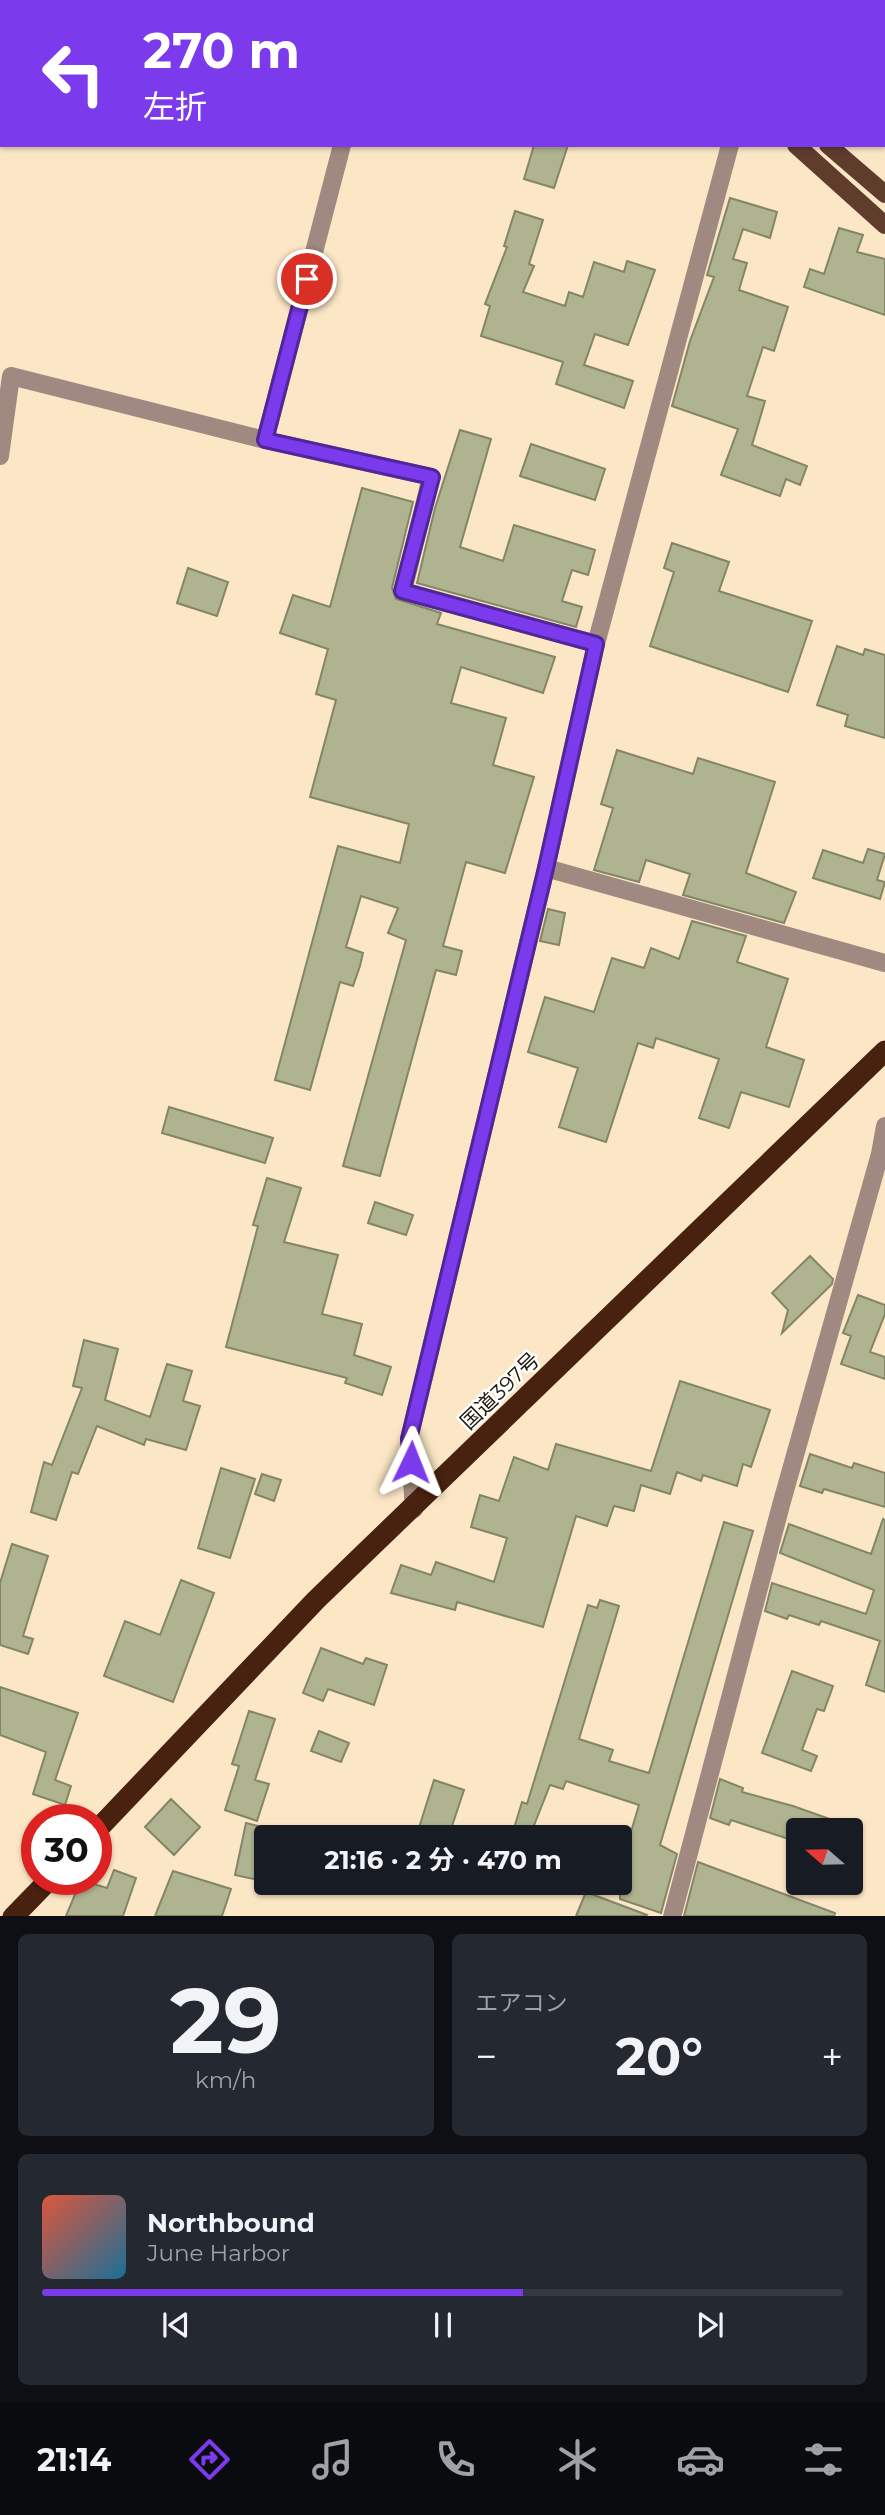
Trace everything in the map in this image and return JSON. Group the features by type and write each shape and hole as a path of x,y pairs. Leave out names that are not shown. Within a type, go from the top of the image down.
{"highway":[{"name":"国道397号","path":"112,1814 316,1600 414,1509 885,1051"},
{"path":"13,1916 34,1895"}],"main road":[{"path":"798,147 885,225"},
{"path":"830,147 885,194"}],"street":[{"path":"265,440 341,147"},
{"path":"414,1509 409,1439 546,868 596,644 729,147"},
{"path":"0,456 11,376 265,440 432,477 402,591 596,644"},
{"path":"546,868 885,963"},
{"path":"672,1916 781,1506 880,1154 885,1126"}],"building":[{"path":"533,147 567,147 554,188 524,179"},
{"path":"730,198 777,212 770,238 743,229 733,259 747,263 739,290 788,307 774,351 763,347 747,396 765,401 752,445 807,466 800,485 786,479 780,496 721,475 738,429 672,406 690,341 714,277 707,275"},
{"path":"515,211 543,220 529,264 534,266 523,292 565,306 569,292 583,297 594,262 624,272 627,261 655,270 628,345 595,334 584,365 633,381 624,408 556,384 563,362 481,336 490,306 485,304 507,247 504,246"},
{"path":"839,228 863,235 857,252 885,259 885,315 804,287 810,269 824,274"},
{"path":"460,430 491,439 460,547 503,561 514,525 595,550 588,575 572,570 562,601 582,607 576,627 417,583 435,508"},
{"path":"531,444 605,469 595,500 520,476"},
{"path":"362,488 413,502 392,588 396,599 441,613 437,624 555,657 543,693 461,667 451,703 506,718 493,765 534,777 505,873 466,862 443,946 462,951 456,975 436,970 380,1176 343,1166 406,940 388,933 398,908 361,896 346,947 363,953 360,966 353,986 340,982 310,1090 275,1080 338,846 400,863 409,824 310,797 336,700 316,694 328,649 280,633 293,595 330,607"},
{"path":"672,543 729,562 719,591 812,621 788,692 650,646 674,572 664,568"},
{"path":"188,568 228,582 217,616 177,603"},
{"path":"837,646 863,655 865,649 885,655 885,738 845,726 848,715 817,705"},
{"path":"617,750 693,774 698,758 775,782 746,873 796,892 784,923 683,895 690,874 646,860 639,882 594,870 613,808 601,804"},
{"path":"868,849 885,854 877,880 885,882 880,899 813,878 823,850 863,863"},
{"path":"548,909 565,913 559,945 540,941"},
{"path":"692,921 746,936 737,962 788,979 766,1047 804,1060 789,1107 741,1092 729,1128 699,1118 719,1059 656,1038 653,1048 638,1043 606,1142 559,1127 578,1068 528,1052 545,997 594,1012 612,958 644,968 651,948 679,959"},
{"path":"169,1107 273,1138 265,1163 162,1133"},
{"path":"267,1178 301,1188 284,1242 338,1255 322,1314 362,1324 354,1355 391,1367 382,1395 345,1383 347,1378 226,1347 258,1226 253,1225"},
{"path":"375,1202 413,1215 406,1235 368,1223"},
{"path":"810,1256 833,1279 832,1284 782,1333 788,1310 772,1293"},
{"path":"858,1295 885,1305 885,1314 870,1352 885,1357 885,1379 841,1364 851,1336 843,1333"},
{"path":"84,1340 118,1349 105,1400 150,1417 167,1364 192,1371 183,1401 200,1406 186,1450 146,1439 144,1445 97,1426 78,1474 72,1472 56,1520 31,1512 44,1462 52,1465 82,1388 73,1386"},
{"path":"680,1381 770,1410 751,1467 743,1464 737,1486 703,1475 701,1481 677,1472 670,1494 641,1485 634,1511 614,1506 607,1526 576,1516 543,1627 457,1602 455,1610 391,1593 401,1565 431,1575 436,1562 494,1582 507,1538 471,1527 480,1495 499,1501 514,1457 548,1470 556,1444 651,1471"},
{"path":"810,1454 852,1468 854,1463 885,1473 885,1507 824,1489 822,1493 800,1486"},
{"path":"221,1468 255,1479 230,1558 198,1548"},
{"path":"262,1474 281,1480 274,1501 255,1494"},
{"path":"883,1519 885,1692 866,1685 880,1641 821,1621 819,1625 789,1615 787,1619 765,1611 772,1583 866,1614 874,1590 780,1553 789,1524 871,1554"},
{"path":"724,1522 753,1531 660,1845 677,1854 661,1913 620,1899 620,1895 632,1895 632,1828 639,1805 566,1781 563,1789 550,1785 534,1825 515,1825 522,1802 527,1804 588,1605 597,1608 600,1600 619,1606 579,1739 613,1750 609,1761 649,1773"},
{"path":"12,1544 48,1556 23,1636 33,1639 28,1654 0,1645 0,1583"},
{"path":"181,1580 214,1593 173,1702 104,1676 125,1621 160,1635"},
{"path":"321,1648 363,1664 366,1658 387,1665 374,1705 328,1689 323,1701 303,1693"},
{"path":"792,1671 833,1686 824,1711 817,1709 802,1750 817,1756 811,1771 762,1753"},
{"path":"0,1687 78,1713 55,1780 71,1786 65,1804 33,1794 46,1752 0,1735"},
{"path":"249,1711 275,1719 255,1780 269,1784 257,1821 225,1810 239,1766 232,1764"},
{"path":"319,1731 349,1743 341,1762 311,1751"},
{"path":"720,1779 743,1788 742,1792 827,1818 786,1818 786,1838 731,1820 729,1825 710,1818"},
{"path":"434,1780 464,1790 452,1825 420,1825"},
{"path":"171,1799 200,1827 174,1855 145,1827"},
{"path":"246,1823 254,1825 254,1879 235,1875"},
{"path":"698,1862 835,1913 834,1916 684,1916"},
{"path":"114,1870 136,1878 123,1916 66,1916 75,1895 112,1895"},
{"path":"173,1871 231,1889 222,1916 155,1916"},
{"path":"585,1895 594,1895 647,1915 646,1916 576,1916"}],"route":[{"path":"307,279 265,440 432,477 402,591 596,644 546,868 409,1439 411,1462"}]}
